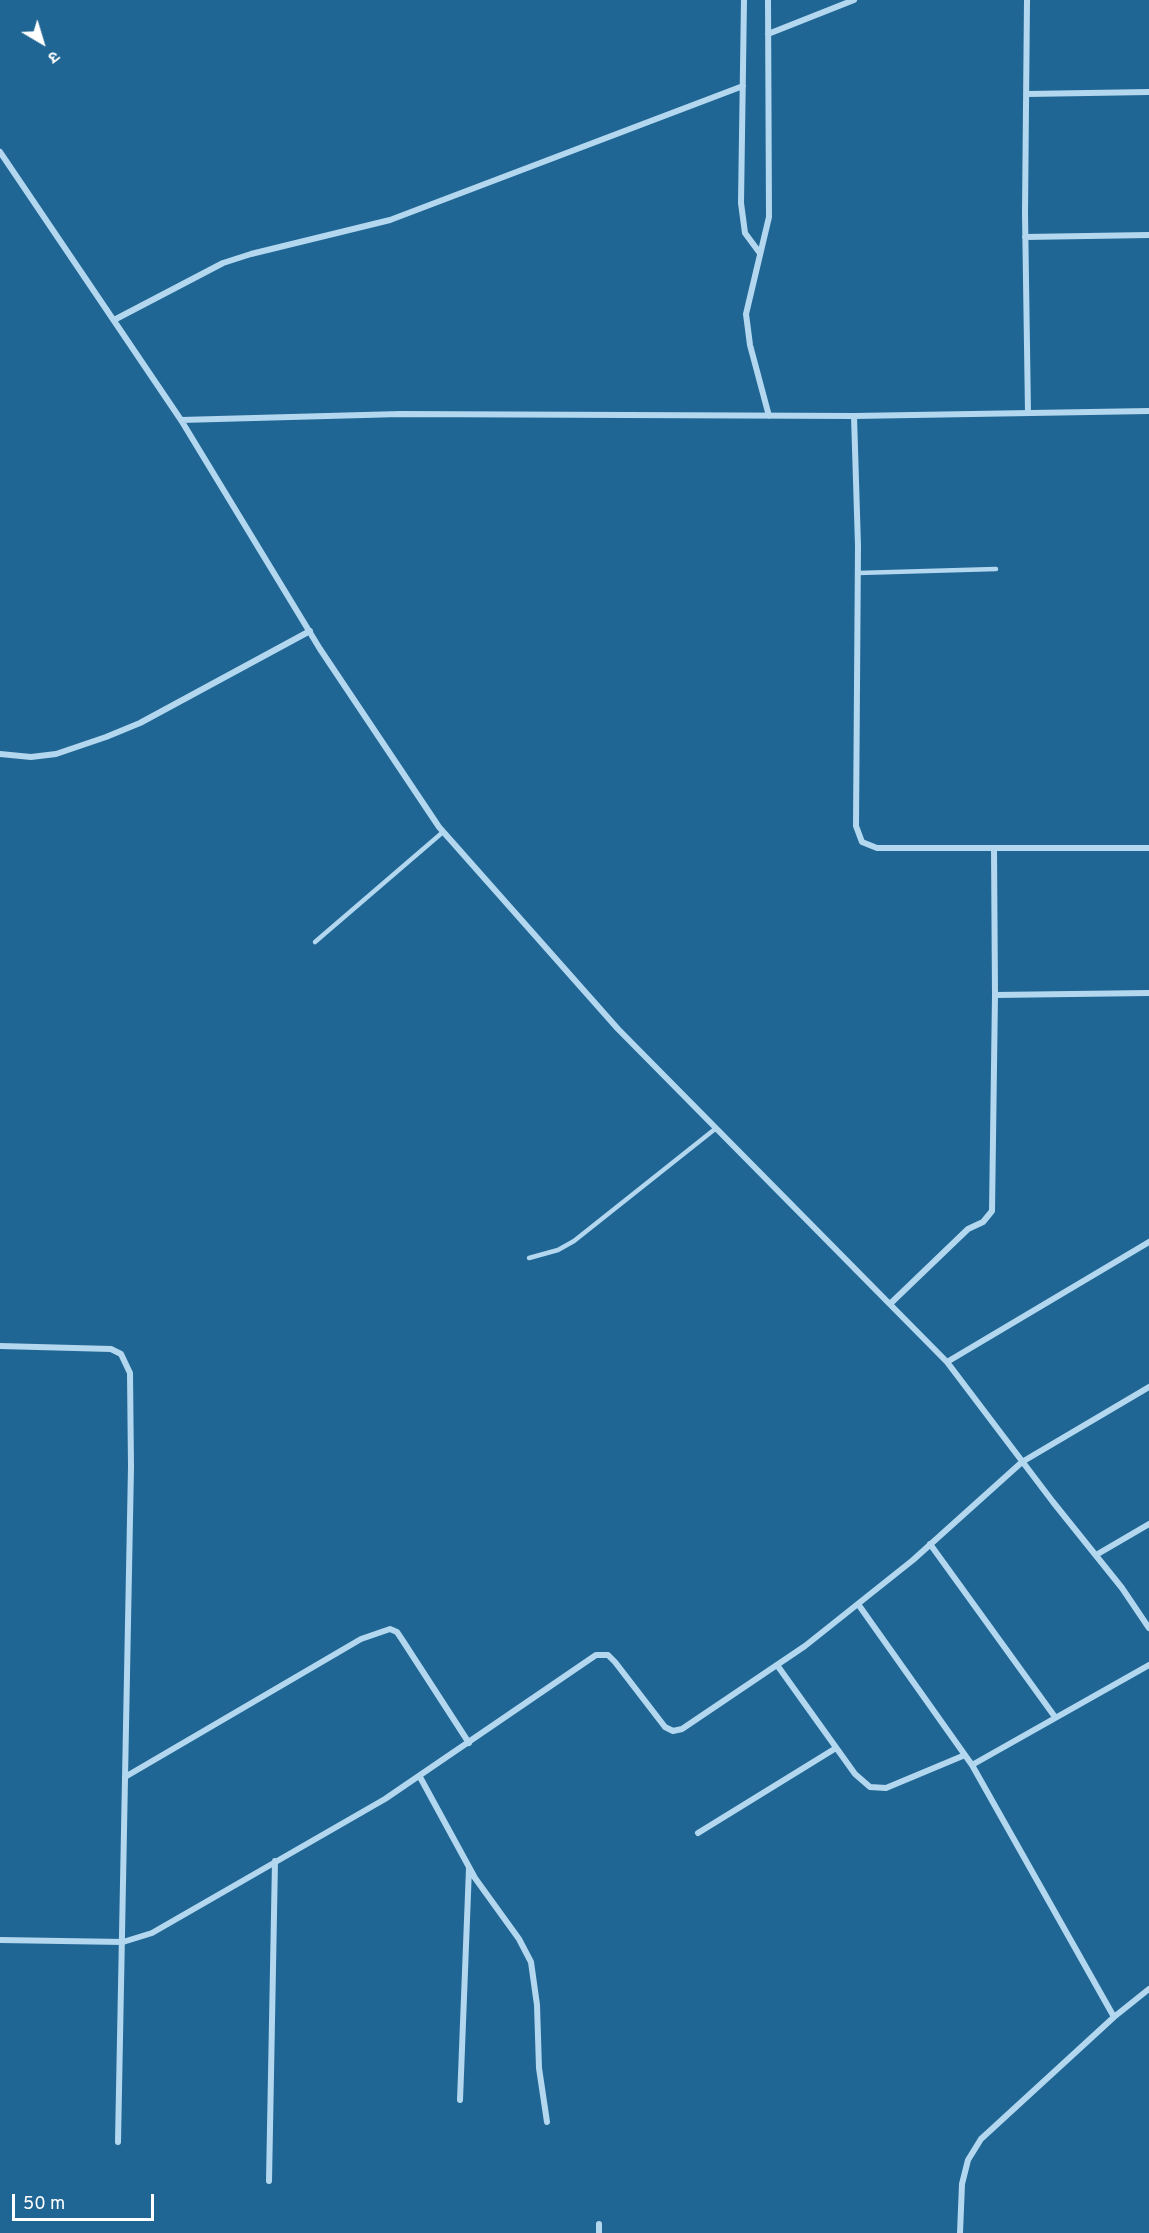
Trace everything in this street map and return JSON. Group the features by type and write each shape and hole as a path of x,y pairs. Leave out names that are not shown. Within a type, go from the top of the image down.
{"street":[{"path":"744,0 742,224 745,233 759,252"},
{"path":"768,0 769,218 759,252 747,323 769,416"},
{"path":"768,34 854,0"},
{"path":"1027,0 1025,237 1028,413"},
{"path":"114,320 223,263 390,220 743,86"},
{"path":"1027,94 1149,92"},
{"path":"0,152 181,420 310,631 443,832 618,1029 947,1362 1022,1462 1122,1588 1149,1628"},
{"path":"1025,237 1149,236"},
{"path":"181,420 400,414 854,416 1149,411"},
{"path":"854,416 858,573 858,835 862,842 877,848 1149,848"},
{"path":"0,754 31,757 56,754 106,737 140,723 310,631"},
{"path":"891,1303 968,1229 983,1222 992,1211 995,995 994,849"},
{"path":"995,995 1149,993"},
{"path":"947,1362 1149,1242"},
{"path":"0,1346 111,1349 121,1354 130,1373 131,1467 118,2142"},
{"path":"0,1940 123,1942 152,1933 420,1777 589,1658 601,1653 615,1662 659,1721 672,1731 682,1729 777,1665 858,1604 1022,1462 1149,1387"},
{"path":"1096,1555 1149,1524"},
{"path":"930,1544 1055,1717"},
{"path":"858,1604 972,1765 1114,2017"},
{"path":"125,1777 361,1639 390,1629 396,1632 403,1641 469,1743"},
{"path":"777,1665 861,1782 878,1789 965,1755"},
{"path":"972,1765 1149,1665"},
{"path":"698,1833 836,1748"},
{"path":"420,1777 469,1868 519,1939 531,1962 537,2005 538,2067 547,2122"},
{"path":"269,2181 275,1861"},
{"path":"460,2100 469,1868"},
{"path":"960,2233 962,2184 968,2160 981,2139 1114,2017 1149,1989"},
{"path":"599,2224 599,2233"}],"lane":[{"path":"858,573 996,569"},
{"path":"315,942 443,832"},
{"path":"529,1258 558,1250 574,1241 715,1129"}]}
